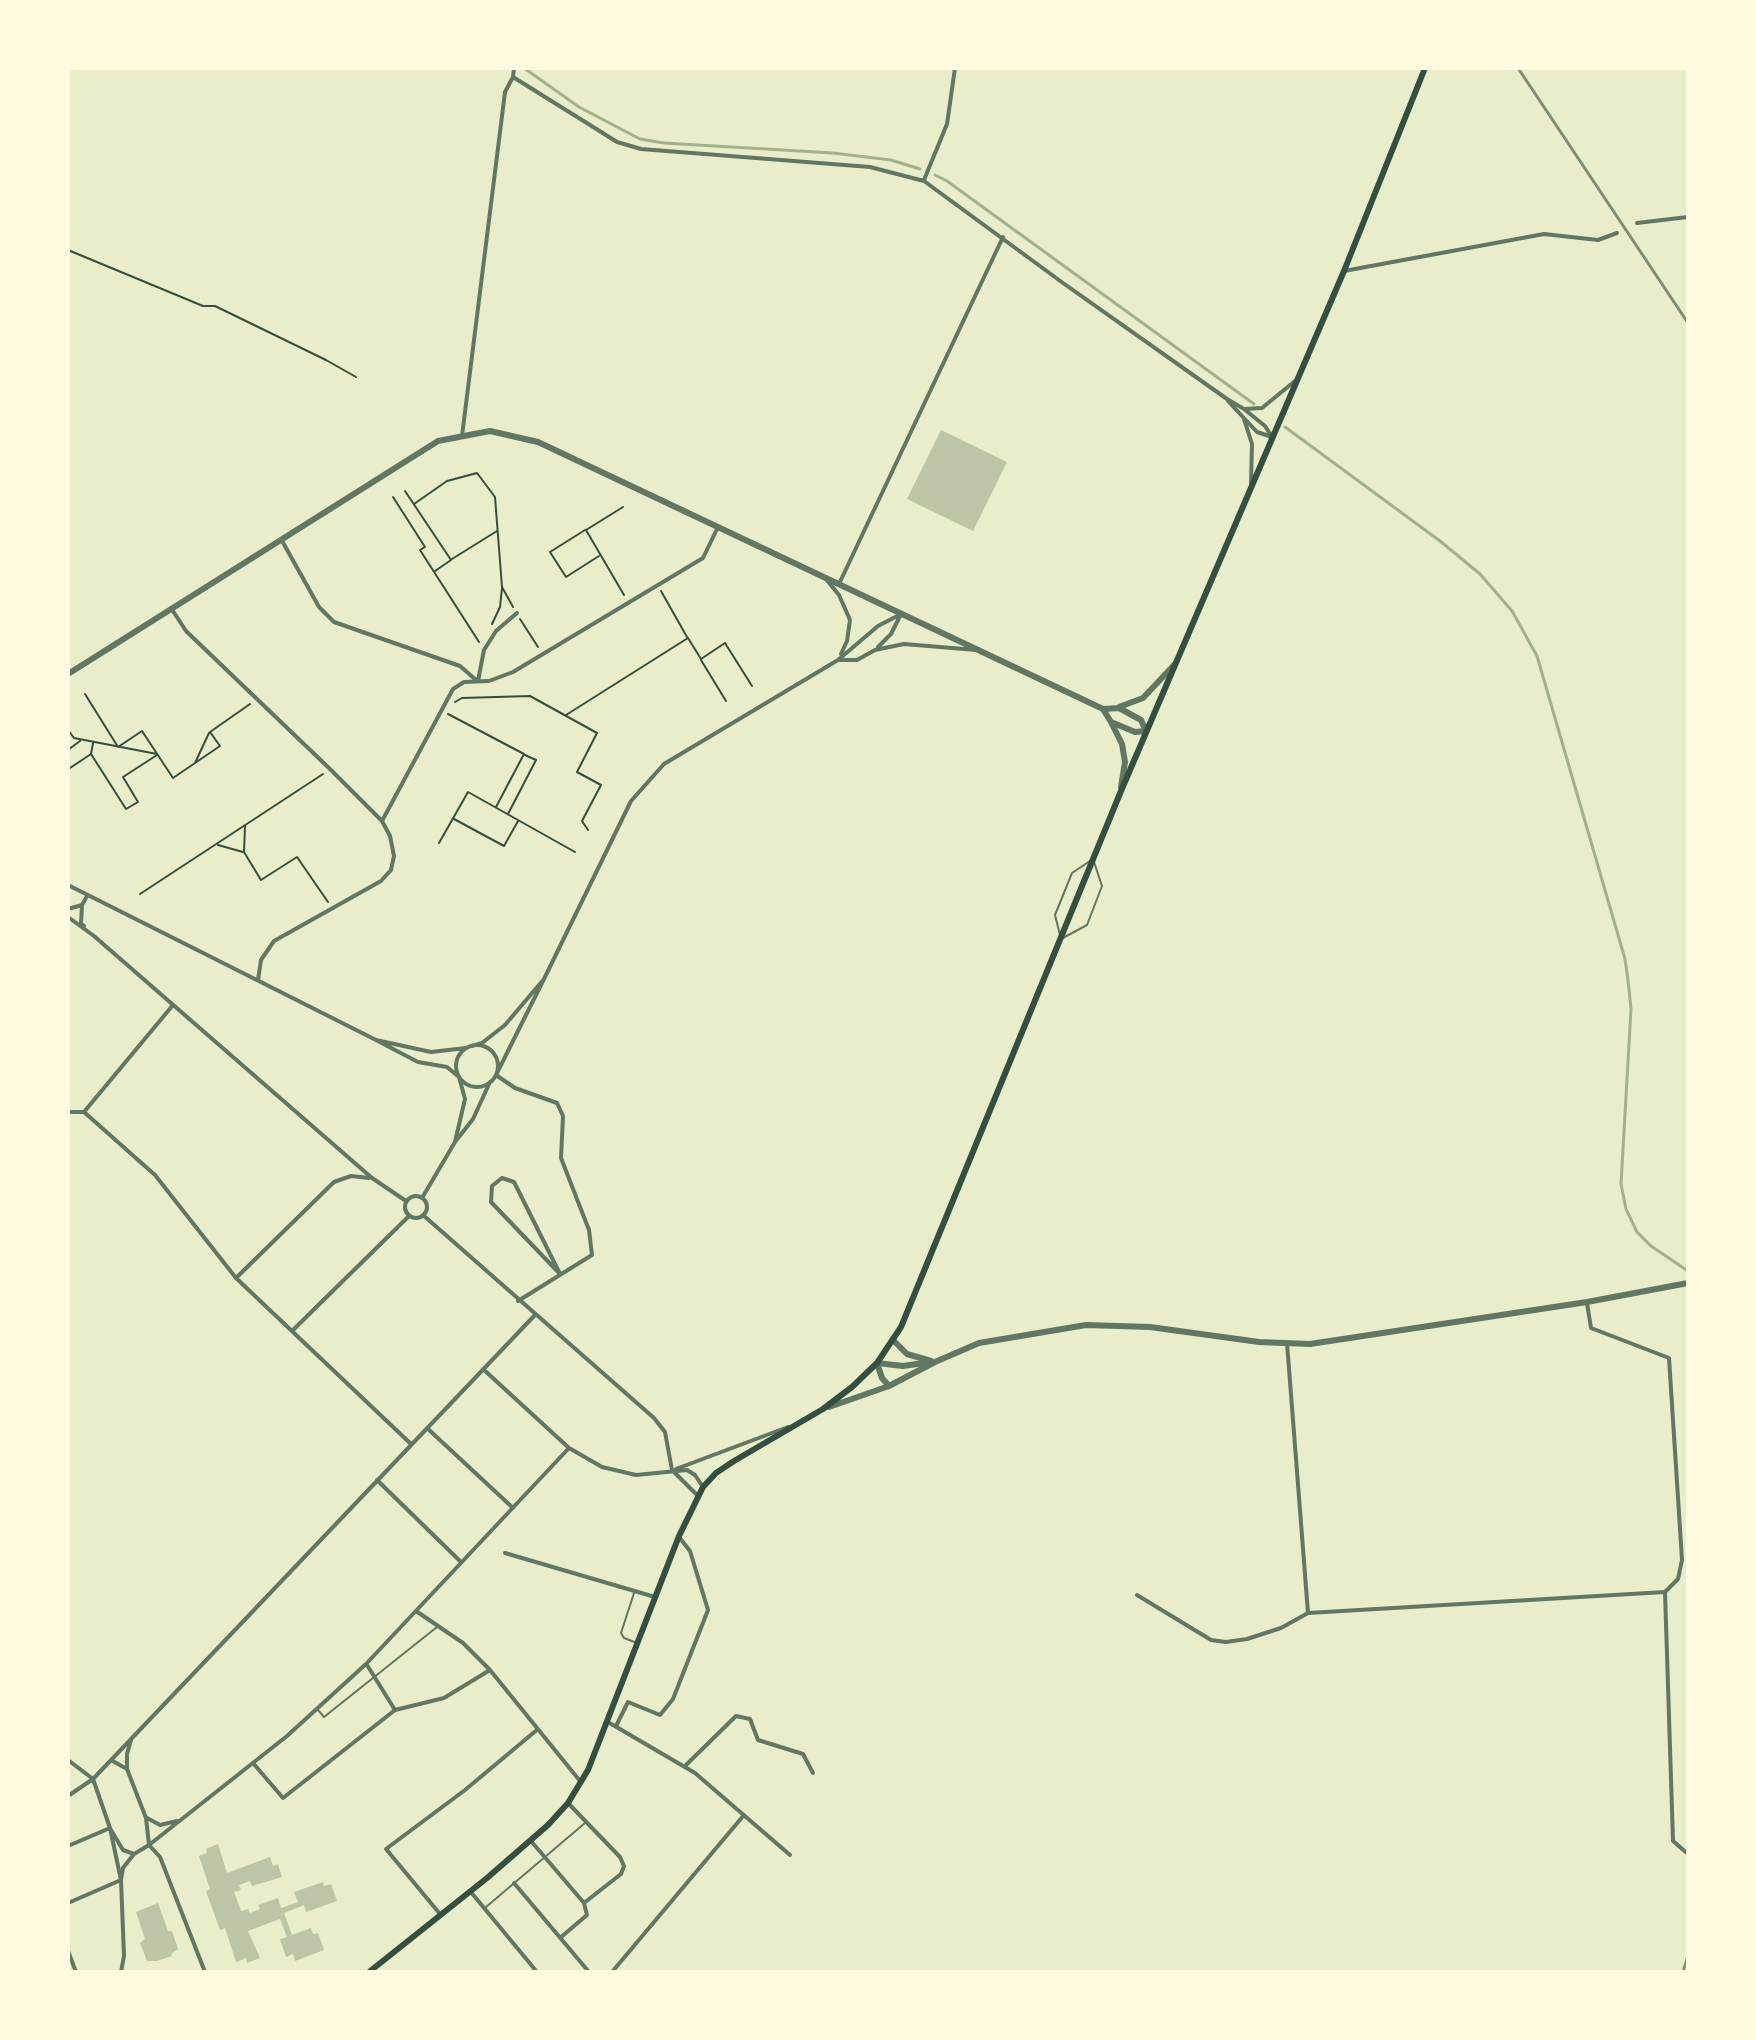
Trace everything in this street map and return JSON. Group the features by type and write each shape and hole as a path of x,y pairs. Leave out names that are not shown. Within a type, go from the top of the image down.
{"main road":[{"path":"369,1972 531,1840 568,1803 582,1782 608,1722 679,1536 703,1487 716,1473 823,1409 866,1376 893,1340 907,1314 1146,731 1344,271 1425,68"}],"street":[{"path":"462,436 505,92 514,68"},
{"path":"924,181 947,124 955,68"},
{"path":"513,77 607,136 641,149 870,167 924,181 1244,409 1265,426 1272,437"},
{"path":"1637,223 1688,217"},
{"path":"1344,271 1544,234 1598,240 1617,233"},
{"path":"839,584 1003,237"},
{"path":"1244,409 1262,408 1295,381"},
{"path":"1227,399 1257,432 1272,437"},
{"path":"1244,419 1252,444 1251,483"},
{"path":"68,674 438,441 490,431 538,442 1103,709 1119,708 1143,698 1175,664"},
{"path":"382,821 453,689 464,682 489,681 513,672 703,558 718,527"},
{"path":"281,539 319,607 334,622 460,666 478,681"},
{"path":"824,578 839,595 850,620 847,641 838,660"},
{"path":"171,608 186,631 382,821 390,836 394,856 391,870 381,881 274,941 261,960 258,980"},
{"path":"478,681 484,650 496,631 517,613"},
{"path":"422,1198 455,1142 473,1119 631,801 664,764 838,660 878,626 901,614"},
{"path":"838,660 857,660 875,650 891,634 901,614"},
{"path":"875,650 904,644 979,651"},
{"path":"1111,722 1135,732 1146,731 1141,720 1119,708"},
{"path":"1103,709 1122,744 1125,762 1121,791"},
{"path":"68,885 418,1062 447,1067 473,1087 490,1082"},
{"path":"87,896 82,905 81,924 372,1178 406,1201"},
{"path":"68,909 82,905"},
{"path":"68,917 94,936"},
{"path":"455,1142 465,1099 456,1065 461,1053 482,1043 505,1025 544,979"},
{"path":"84,1112 173,1005"},
{"path":"376,1040 431,1052 485,1047 497,1062 496,1075"},
{"path":"496,1075 515,1088 557,1103 563,1116 561,1158 589,1230 592,1255 518,1301"},
{"path":"68,1112 84,1112 155,1175 236,1278 411,1444"},
{"path":"236,1278 334,1182 351,1176 372,1178"},
{"path":"502,1178 514,1182 560,1274 491,1202 492,1186 502,1178"},
{"path":"415,1196 422,1198 427,1206 423,1215 409,1216 405,1209 406,1201 415,1196"},
{"path":"423,1215 654,1418 665,1432 672,1470 697,1495"},
{"path":"292,1331 409,1216"},
{"path":"823,1409 889,1386 979,1343 1086,1325 1150,1327 1259,1342 1310,1344 1587,1302 1688,1283"},
{"path":"1137,1595 1211,1640 1226,1642 1281,1628 1308,1613 1665,1592 1678,1579 1682,1560 1669,1358 1591,1328 1587,1302"},
{"path":"68,1796 93,1779 535,1315"},
{"path":"893,1340 907,1354 935,1362"},
{"path":"1287,1343 1308,1613"},
{"path":"889,1386 882,1378 877,1363 903,1366 935,1362"},
{"path":"483,1369 569,1448 602,1467 636,1475 687,1470 703,1487"},
{"path":"672,1470 790,1426"},
{"path":"427,1428 513,1508"},
{"path":"121,1880 123,1868 134,1854 253,1762 366,1664 569,1448"},
{"path":"377,1480 462,1563"},
{"path":"616,1726 628,1702 660,1715 673,1699 708,1610 690,1551 679,1536"},
{"path":"505,1553 655,1597"},
{"path":"1665,1592 1673,1841 1688,1854"},
{"path":"416,1611 463,1643 490,1670 582,1782"},
{"path":"366,1664 395,1710"},
{"path":"253,1762 283,1798 395,1710 444,1698 490,1670"},
{"path":"685,1766 736,1716 750,1719 758,1740 803,1754 813,1773"},
{"path":"608,1722 685,1766 790,1855"},
{"path":"440,1914 386,1849 465,1790 538,1729"},
{"path":"133,1736 127,1754 127,1769 146,1818 149,1845 160,1857 205,1972"},
{"path":"111,1759 127,1769"},
{"path":"68,1760 93,1779 110,1828 121,1880 124,1956 121,1972"},
{"path":"568,1803 620,1857 624,1866 621,1874 584,1903"},
{"path":"612,1972 744,1815"},
{"path":"146,1818 160,1825 179,1821"},
{"path":"68,1846 110,1828"},
{"path":"110,1828 123,1850 134,1854"},
{"path":"531,1840 584,1903 587,1915 560,1938"},
{"path":"68,1903 121,1880"},
{"path":"514,1883 589,1972"},
{"path":"470,1891 537,1972"},
{"path":"68,1951 76,1972"}],"lane":[{"path":"1093,859 1102,886 1087,925 1061,939 1055,915 1072,873 1093,859"},
{"path":"634,1591 621,1633 624,1638 638,1644"},
{"path":"317,1709 324,1717 438,1626"},
{"path":"485,1907 587,1820"}],"path":[{"path":"68,250 203,306 215,306 356,377"},
{"path":"414,504 447,481 477,473 495,497 502,587 500,607 488,633"},
{"path":"405,491 451,560"},
{"path":"393,497 425,547 420,550 484,650"},
{"path":"600,555 566,577 550,552 623,507"},
{"path":"586,530 628,603"},
{"path":"434,572 499,531"},
{"path":"658,585 726,701"},
{"path":"502,587 543,654"},
{"path":"565,716 688,638"},
{"path":"701,659 725,643 752,686"},
{"path":"85,694 118,747"},
{"path":"456,701 462,698 530,696 597,733 577,772 601,785 582,821 588,830"},
{"path":"195,763 210,732 258,699"},
{"path":"441,710 536,760 508,814"},
{"path":"68,730 74,738 158,754"},
{"path":"118,747 142,731 173,778 220,746 210,732"},
{"path":"68,750 82,740"},
{"path":"93,742 91,754 126,809 138,802 123,777 158,754"},
{"path":"68,765 70,768 91,754"},
{"path":"496,808 524,754"},
{"path":"140,894 331,770"},
{"path":"439,843 468,792 575,852"},
{"path":"453,818 504,846 518,820"},
{"path":"245,826 244,852 261,880 297,857 331,907"},
{"path":"216,845 244,852"}],"building":[{"path":"941,430 1007,462 973,531 907,499"},
{"path":"218,1844 227,1873 270,1857 273,1866 278,1864 282,1877 252,1886 250,1881 239,1885 241,1890 234,1892 241,1911 248,1909 250,1913 260,1909 258,1905 278,1898 281,1908 298,1902 294,1892 323,1882 324,1886 331,1884 337,1901 306,1912 304,1905 284,1913 292,1935 311,1928 313,1934 318,1933 324,1950 295,1961 293,1954 286,1957 280,1939 287,1937 280,1919 248,1931 260,1958 247,1963 246,1958 236,1962 225,1928 220,1930 206,1891 210,1889 199,1856"},
{"path":"158,1903 178,1949 172,1956 147,1961 140,1943 145,1939 136,1912"}],"waterway":[{"path":"524,68 579,107 640,139 833,153 891,160 920,169"},
{"path":"935,175 1254,404"},
{"path":"1285,427 1480,574 1512,611 1537,656 1625,959 1631,1009 1621,1184 1626,1209 1637,1232 1651,1246 1688,1271"}],"railway":[{"path":"1518,68 1688,323"},
{"path":"1683,1972 1688,1956"}]}
